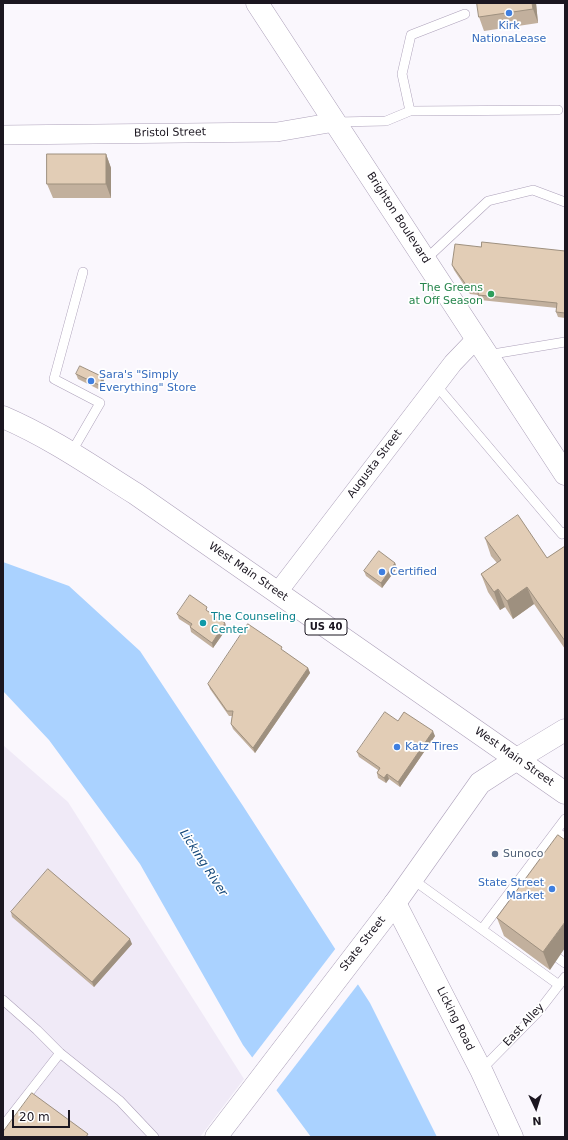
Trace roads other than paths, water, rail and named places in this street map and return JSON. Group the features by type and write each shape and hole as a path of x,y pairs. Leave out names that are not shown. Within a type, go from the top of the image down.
{"main road":[{"name":"Brighton Boulevard","path":"257,3 565,474"},
{"name":"West Main Street","path":"3,417 29,428 136,494 565,793"},
{"name":"State Street","path":"216,1137 395,903 480,783 565,730"},
{"name":"Licking Road","path":"395,903 481,1070 512,1137"}],"street":[{"name":"Bristol Street","path":"3,135 277,132 335,122"},
{"name":"Augusta Street","path":"277,593 453,363 482,346"}],"lane":[{"path":"410,111 402,74 411,35 465,14"},
{"path":"335,122 386,122 410,111 558,110"},
{"path":"425,260 488,201 533,190 565,202"},
{"path":"71,453 100,403 54,379 83,272"},
{"path":"482,346 565,342"},
{"path":"436,385 562,534 565,532"},
{"path":"482,929 497,915 565,819"},
{"path":"556,831 565,838"},
{"path":"412,879 559,985"},
{"path":"540,946 565,963"},
{"name":"East Alley","path":"481,1070 538,1012 565,977"},
{"path":"3,1000 60,1053 120,1101 154,1137"},
{"path":"3,1126 60,1053"}],"water":[{"name":"Licking River","path":"3,562 69,586 140,651 243,806 370,1003 437,1137 311,1137 243,1045 140,864 49,740 3,691"}],"place":[{"name":"Kirk NationaLease","path":"509,13"},
{"name":"The Greens at Off Season","path":"491,294"},
{"name":"Sara's \"Simply Everything\" Store","path":"91,381"},
{"name":"Certified","path":"382,572"},
{"name":"The Counseling Center","path":"203,623"},
{"name":"Katz Tires","path":"397,747"},
{"name":"Sunoco","path":"495,854"},
{"name":"State Street Market","path":"552,889"}]}
